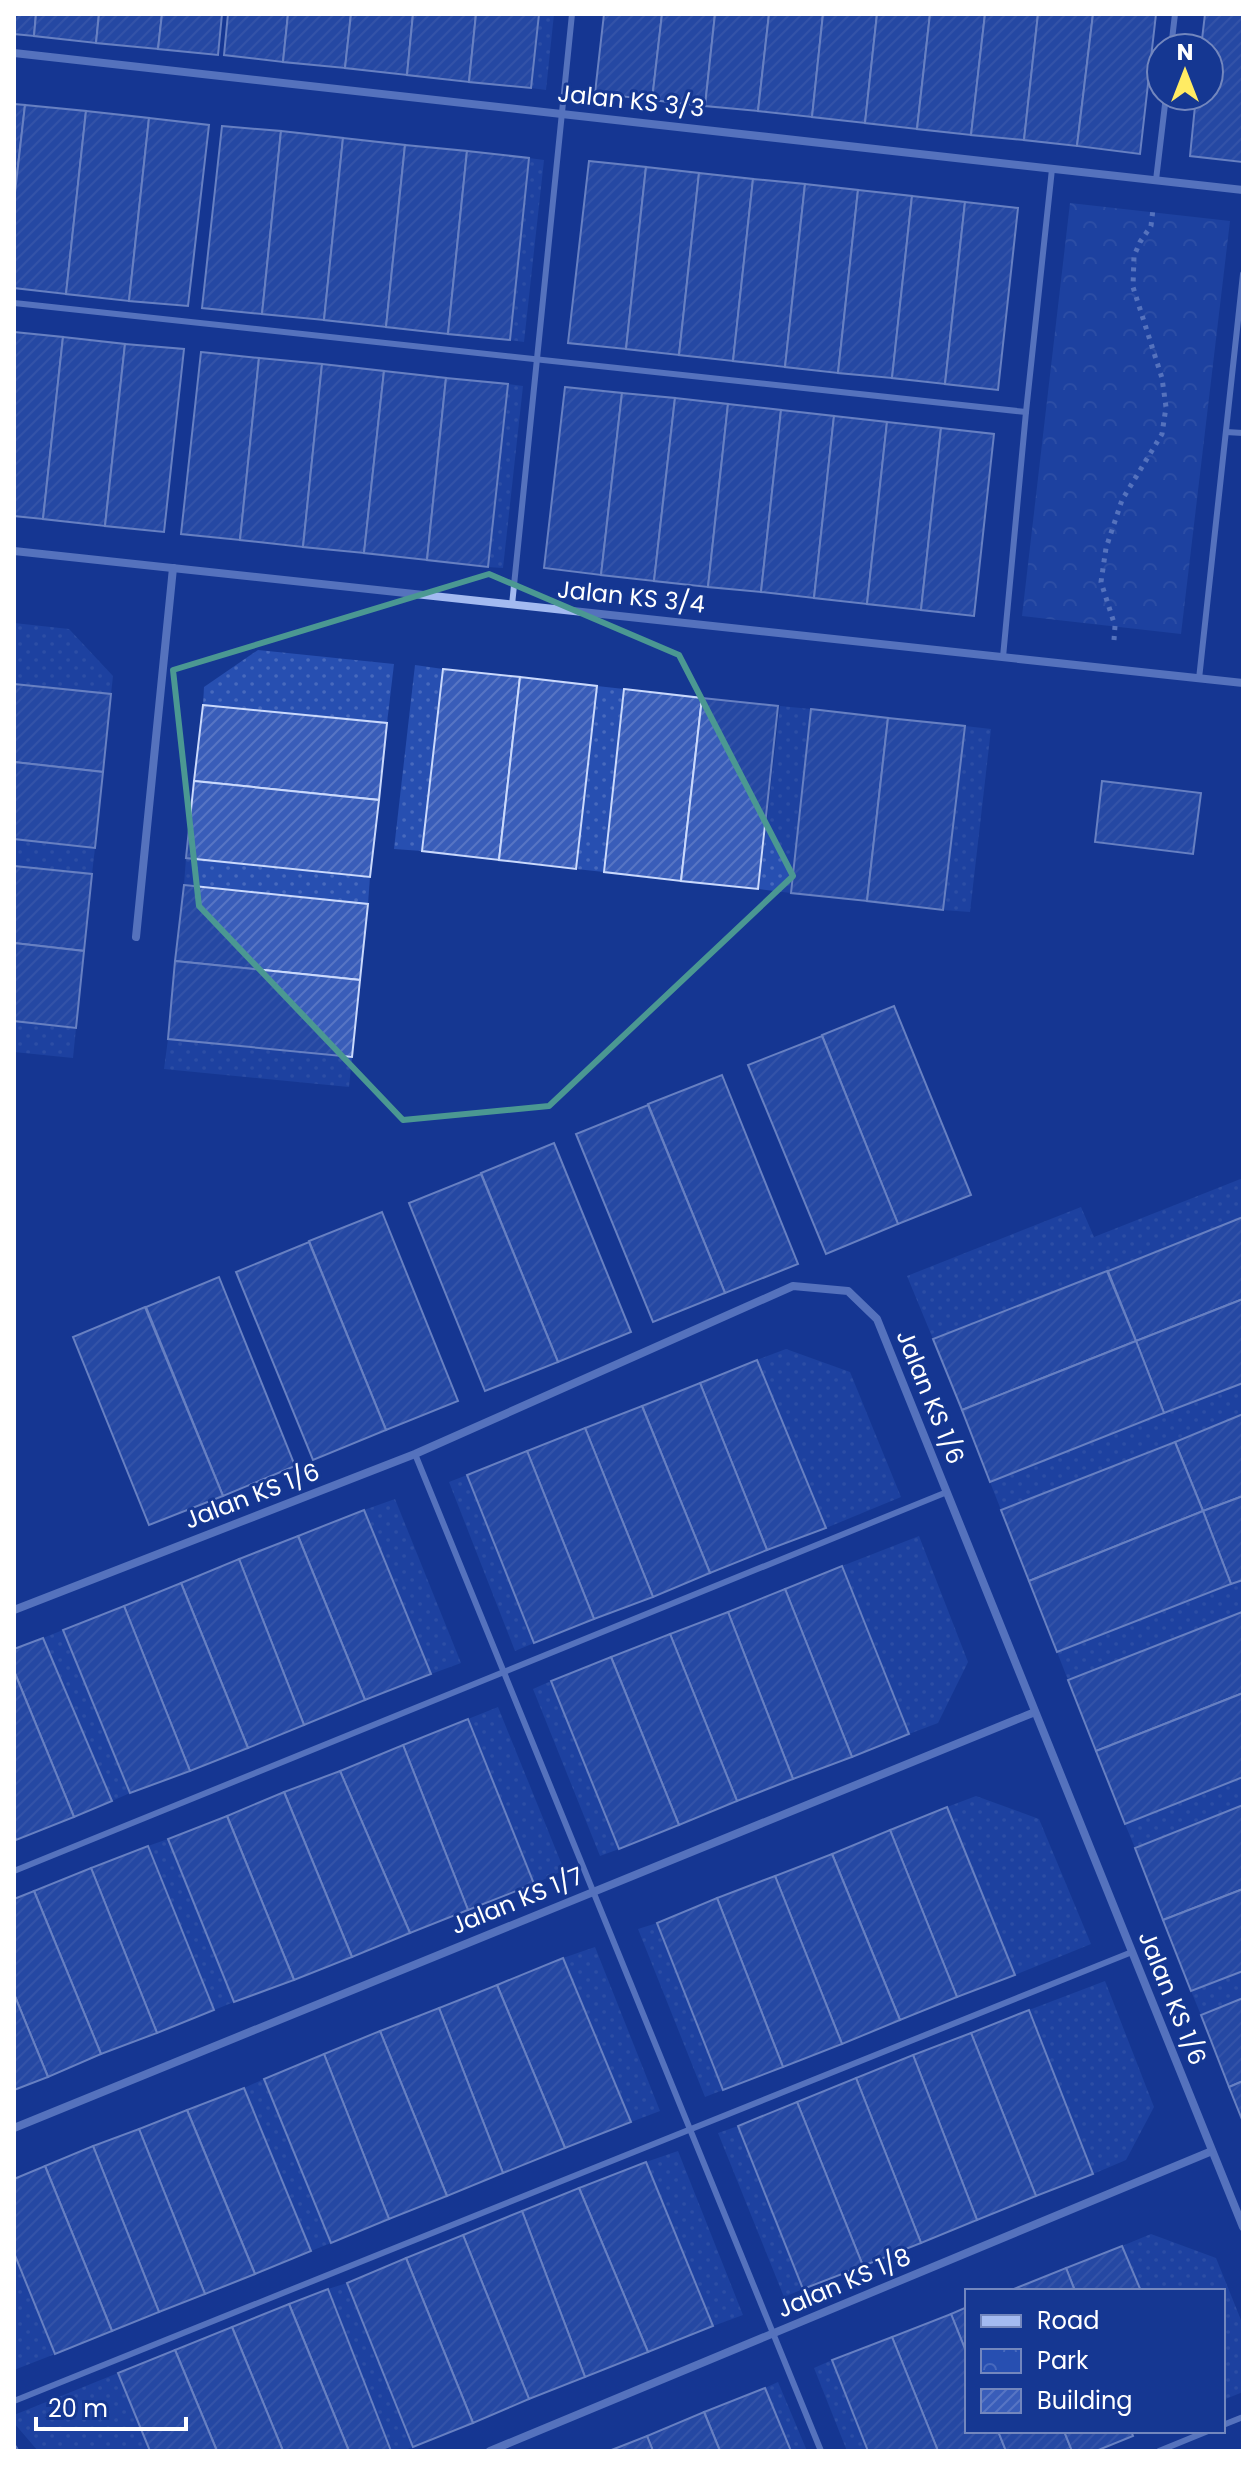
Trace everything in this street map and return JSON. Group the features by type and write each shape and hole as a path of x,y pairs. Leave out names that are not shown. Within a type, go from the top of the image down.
{"street":[{"name":"Jalan KS 3/3","path":"14,53 1243,190"},
{"name":"Jalan KS 3/4","path":"14,551 1243,683"},
{"path":"136,937 173,568"},
{"name":"Jalan KS 1/6","path":"14,1610 415,1454 793,1286 848,1291 877,1319 1243,2227"},
{"name":"Jalan KS 1/7","path":"14,2128 1035,1712"},
{"name":"Jalan KS 1/8","path":"490,2451 1212,2151"}],"lane":[{"path":"512,605 572,14"},
{"path":"1156,180 1164,112"},
{"path":"1003,657 1052,169"},
{"path":"1199,679 1243,274"},
{"path":"14,303 1026,412"},
{"path":"1226,432 1243,433"},
{"path":"415,1454 821,2451"},
{"path":"14,1871 947,1492"},
{"path":"14,2401 1132,1952"},
{"path":"1159,2451 1203,2433"}],"path":[{"path":"1111,669 1115,626 1102,593 1101,571 1116,514 1162,434 1166,407 1162,378 1133,287 1132,272 1134,256 1151,226 1156,180"}],"highlighted area":[{"path":"489,574 679,655 793,876 549,1106 403,1120 199,906 173,670"}],"green space":[{"path":"539,14 554,14 546,90 531,88"},
{"path":"529,158 544,160 524,342 510,340"},
{"path":"1070,203 1230,221 1181,634 1022,616"},
{"path":"508,384 523,386 503,568 488,567"},
{"path":"14,623 69,629 113,676 111,694 14,684"},
{"path":"258,650 394,664 387,723 203,705 204,687"},
{"path":"415,665 443,669 422,851 394,849"},
{"path":"597,686 624,689 604,872 576,869"},
{"path":"780,706 811,709 791,893 759,889"},
{"path":"965,726 991,729 970,912 943,910"},
{"path":"14,839 95,848 92,874 14,866"},
{"path":"186,858 370,877 368,904 184,885"},
{"path":"14,1021 76,1028 73,1058 14,1052"},
{"path":"168,1039 352,1057 349,1087 164,1069"},
{"path":"1243,1178 1243,1217 933,1339 907,1276 1081,1207 1094,1237"},
{"path":"786,1349 850,1372 901,1497 826,1528 757,1360"},
{"path":"1243,1383 1243,1414 1001,1510 990,1482"},
{"path":"467,1475 534,1643 515,1651 449,1482"},
{"path":"395,1499 461,1663 431,1674 364,1510"},
{"path":"919,1536 968,1662 938,1723 909,1734 842,1566"},
{"path":"1243,1580 1243,1611 1068,1680 1057,1652"},
{"path":"63,1630 130,1793 112,1801 43,1638"},
{"path":"551,1681 619,1849 600,1856 533,1689"},
{"path":"498,1707 564,1870 534,1884 468,1719"},
{"path":"1243,1777 1243,1805 1135,1848 1125,1824"},
{"path":"976,1796 1039,1819 1091,1944 1015,1975 947,1807"},
{"path":"168,1839 234,2002 214,2010 148,1846"},
{"path":"657,1923 723,2090 705,2097 638,1929"},
{"path":"595,1947 660,2111 631,2122 563,1958"},
{"path":"1243,1971 1243,1998 1201,2015 1191,1991"},
{"path":"1105,1981 1154,2107 1126,2160 1093,2174 1029,2010"},
{"path":"264,2079 331,2243 311,2251 244,2088"},
{"path":"738,2126 803,2289 784,2297 718,2133"},
{"path":"678,2151 743,2315 713,2326 646,2162"},
{"path":"1151,2234 1216,2258 1243,2325 1243,2392 1225,2399 1225,2289 1140,2289 1122,2246"},
{"path":"14,2253 55,2354 14,2370"},
{"path":"347,2283 413,2447 391,2451 328,2289"},
{"path":"832,2360 868,2451 847,2451 814,2368"},
{"path":"118,2373 150,2451 38,2451 14,2423 14,2415"},
{"path":"778,2382 807,2451 791,2451 765,2388"}],"building":[{"path":"14,14 36,14 34,36 14,34"},
{"path":"36,14 99,14 96,43 34,36"},
{"path":"99,14 162,14 158,49 96,43"},
{"path":"162,14 222,14 218,55 158,49"},
{"path":"228,14 288,14 283,62 224,55"},
{"path":"288,14 351,14 345,68 283,62"},
{"path":"351,14 413,14 407,75 345,68"},
{"path":"413,14 476,14 469,82 407,75"},
{"path":"476,14 539,14 531,88 469,82"},
{"path":"604,14 662,14 652,100 595,93"},
{"path":"662,14 715,14 705,106 652,100"},
{"path":"715,14 769,14 758,111 705,106"},
{"path":"769,14 823,14 812,117 758,111"},
{"path":"823,14 877,14 865,123 812,117"},
{"path":"877,14 930,14 917,129 865,123"},
{"path":"930,14 985,14 971,135 917,129"},
{"path":"985,14 1038,14 1024,140 971,135"},
{"path":"1038,14 1093,14 1077,146 1024,140"},
{"path":"1093,14 1156,14 1154,32 1145,32 1145,110 1140,154 1077,146"},
{"path":"1205,14 1243,14 1242,162 1190,156 1194,112 1225,112 1225,32 1203,32"},
{"path":"14,104 25,105 14,201"},
{"path":"25,105 86,111 66,294 14,288 14,201"},
{"path":"86,111 149,118 129,301 66,294"},
{"path":"149,118 209,125 188,306 129,301"},
{"path":"222,126 281,131 262,314 202,308"},
{"path":"281,131 343,138 324,320 262,314"},
{"path":"343,138 405,145 386,327 324,320"},
{"path":"405,145 467,151 448,334 386,327"},
{"path":"467,151 529,158 510,340 448,334"},
{"path":"589,161 646,167 626,349 568,343"},
{"path":"646,167 699,173 679,355 626,349"},
{"path":"699,173 753,179 733,361 679,355"},
{"path":"753,179 805,184 785,367 733,361"},
{"path":"805,184 858,190 838,373 785,367"},
{"path":"858,190 912,196 892,378 838,373"},
{"path":"912,196 965,202 945,384 892,378"},
{"path":"965,202 1018,208 998,390 945,384"},
{"path":"14,332 63,337 43,519 14,516"},
{"path":"63,337 125,344 105,526 43,519"},
{"path":"125,344 184,349 164,532 105,526"},
{"path":"201,352 259,358 240,540 181,534"},
{"path":"259,358 322,364 303,547 240,540"},
{"path":"322,364 384,371 364,553 303,547"},
{"path":"384,371 446,378 427,560 364,553"},
{"path":"446,378 508,384 488,567 427,560"},
{"path":"565,387 622,393 601,575 544,568"},
{"path":"622,393 675,398 654,581 601,575"},
{"path":"675,398 728,404 708,587 654,581"},
{"path":"728,404 781,410 761,592 708,587"},
{"path":"781,410 834,416 814,598 761,592"},
{"path":"834,416 887,422 867,604 814,598"},
{"path":"887,422 941,428 921,610 867,604"},
{"path":"941,428 994,434 974,616 921,610"},
{"path":"443,669 520,677 499,860 422,851"},
{"path":"520,677 597,686 576,869 499,860"},
{"path":"14,684 111,694 103,772 14,762"},
{"path":"624,689 702,698 681,881 604,872"},
{"path":"702,698 778,706 758,889 681,881"},
{"path":"203,705 387,723 379,800 194,781"},
{"path":"811,709 888,718 867,901 791,893"},
{"path":"888,718 965,726 943,910 867,901"},
{"path":"14,762 103,772 95,848 14,839"},
{"path":"194,781 379,800 370,877 186,858"},
{"path":"1102,781 1201,793 1193,854 1095,842"},
{"path":"14,866 92,874 84,951 14,943"},
{"path":"184,885 368,904 360,980 175,961"},
{"path":"14,943 84,951 76,1028 14,1021"},
{"path":"175,961 360,980 352,1057 168,1039"},
{"path":"894,1006 971,1195 898,1224 822,1035"},
{"path":"822,1036 898,1224 826,1254 748,1065"},
{"path":"722,1075 798,1264 725,1293 648,1104"},
{"path":"648,1105 725,1293 653,1322 576,1134"},
{"path":"554,1143 631,1332 558,1362 481,1173"},
{"path":"481,1174 558,1362 485,1391 409,1203"},
{"path":"382,1212 458,1401 386,1430 309,1241"},
{"path":"1243,1217 1243,1299 1136,1341 1108,1271"},
{"path":"309,1242 386,1430 313,1460 236,1272"},
{"path":"1107,1271 1136,1341 962,1410 933,1339"},
{"path":"219,1277 295,1466 223,1496 146,1307"},
{"path":"1243,1299 1243,1383 1164,1413 1136,1341"},
{"path":"145,1307 223,1496 149,1525 73,1337"},
{"path":"1136,1341 1164,1413 990,1482 962,1410"},
{"path":"757,1360 826,1528 767,1550 700,1383"},
{"path":"700,1383 767,1550 710,1573 642,1406"},
{"path":"642,1406 710,1573 653,1597 585,1428"},
{"path":"1243,1414 1243,1496 1203,1511 1175,1442"},
{"path":"585,1428 653,1597 594,1619 527,1451"},
{"path":"1175,1442 1203,1511 1029,1581 1001,1510"},
{"path":"527,1451 594,1619 534,1643 467,1475"},
{"path":"1243,1496 1243,1580 1231,1584 1203,1511"},
{"path":"364,1510 431,1674 365,1700 298,1536"},
{"path":"1203,1511 1231,1584 1057,1652 1029,1581"},
{"path":"298,1536 365,1700 304,1725 239,1559"},
{"path":"239,1559 304,1725 248,1748 181,1583"},
{"path":"842,1566 909,1734 852,1757 785,1589"},
{"path":"181,1583 248,1748 190,1771 124,1606"},
{"path":"785,1589 852,1757 793,1779 728,1612"},
{"path":"124,1606 190,1771 130,1793 63,1630"},
{"path":"728,1612 793,1779 737,1801 670,1634"},
{"path":"1242,1612 1243,1693 1096,1751 1068,1680"},
{"path":"670,1634 737,1801 679,1825 611,1657"},
{"path":"43,1638 112,1801 74,1817 14,1671 14,1649"},
{"path":"611,1657 679,1825 619,1849 551,1681"},
{"path":"14,1671 74,1817 16,1840 14,1834"},
{"path":"1243,1693 1243,1777 1125,1824 1096,1751"},
{"path":"468,1719 534,1884 468,1910 403,1745"},
{"path":"403,1745 468,1910 410,1933 340,1771"},
{"path":"340,1771 410,1933 352,1957 284,1792"},
{"path":"284,1792 352,1957 294,1980 227,1816"},
{"path":"1243,1805 1243,1889 1163,1920 1135,1848"},
{"path":"947,1807 1015,1975 957,1997 890,1830"},
{"path":"227,1816 294,1980 234,2002 168,1839"},
{"path":"890,1830 957,1997 900,2020 832,1854"},
{"path":"148,1846 214,2010 157,2033 91,1868"},
{"path":"832,1854 900,2020 842,2044 775,1876"},
{"path":"91,1868 157,2033 101,2054 34,1891"},
{"path":"775,1876 842,2044 783,2067 717,1898"},
{"path":"1243,1889 1243,1971 1191,1991 1163,1920"},
{"path":"34,1891 101,2054 48,2077 14,1994 14,1899"},
{"path":"717,1898 783,2067 723,2090 657,1923"},
{"path":"563,1958 631,2122 565,2148 497,1985"},
{"path":"497,1985 565,2148 503,2173 439,2008"},
{"path":"14,1994 48,2077 14,2090"},
{"path":"1243,1998 1243,2081 1229,2087 1201,2015"},
{"path":"439,2008 503,2173 447,2196 380,2031"},
{"path":"1029,2010 1093,2174 1036,2196 971,2033"},
{"path":"380,2031 447,2196 389,2219 324,2054"},
{"path":"971,2033 1036,2196 977,2220 913,2055"},
{"path":"324,2054 389,2219 331,2243 264,2079"},
{"path":"913,2055 977,2220 921,2243 856,2078"},
{"path":"856,2078 921,2243 863,2266 797,2102"},
{"path":"1243,2081 1243,2122 1229,2087"},
{"path":"244,2088 311,2251 255,2274 187,2110"},
{"path":"797,2102 863,2266 803,2289 738,2126"},
{"path":"187,2110 255,2274 205,2294 139,2129"},
{"path":"139,2129 205,2294 159,2312 93,2146"},
{"path":"93,2146 159,2312 112,2331 45,2166"},
{"path":"646,2162 713,2326 648,2352 579,2188"},
{"path":"45,2166 112,2331 55,2354 14,2253 14,2179"},
{"path":"579,2188 648,2352 585,2377 522,2211"},
{"path":"522,2211 585,2377 529,2399 463,2235"},
{"path":"463,2235 529,2399 473,2423 406,2258"},
{"path":"1122,2246 1140,2289 1074,2289 1066,2268"},
{"path":"406,2258 473,2423 413,2447 347,2283"},
{"path":"1066,2268 1074,2289 1014,2289"},
{"path":"328,2289 391,2451 349,2451 289,2304"},
{"path":"289,2304 349,2451 283,2451 232,2327"},
{"path":"965,2308 965,2349 951,2314"},
{"path":"951,2314 965,2349 965,2433 999,2433 1006,2451 938,2451 892,2337"},
{"path":"232,2327 283,2451 217,2451 175,2350"},
{"path":"892,2337 938,2451 868,2451 832,2360"},
{"path":"175,2350 217,2451 150,2451 118,2373"},
{"path":"765,2388 791,2451 720,2451 704,2412"},
{"path":"704,2412 720,2451 653,2451 647,2436"},
{"path":"999,2433 1065,2433 1072,2451 1006,2451"},
{"path":"1065,2433 1132,2433 1133,2436 1096,2451 1072,2451"},
{"path":"647,2436 653,2451 609,2451"}]}
